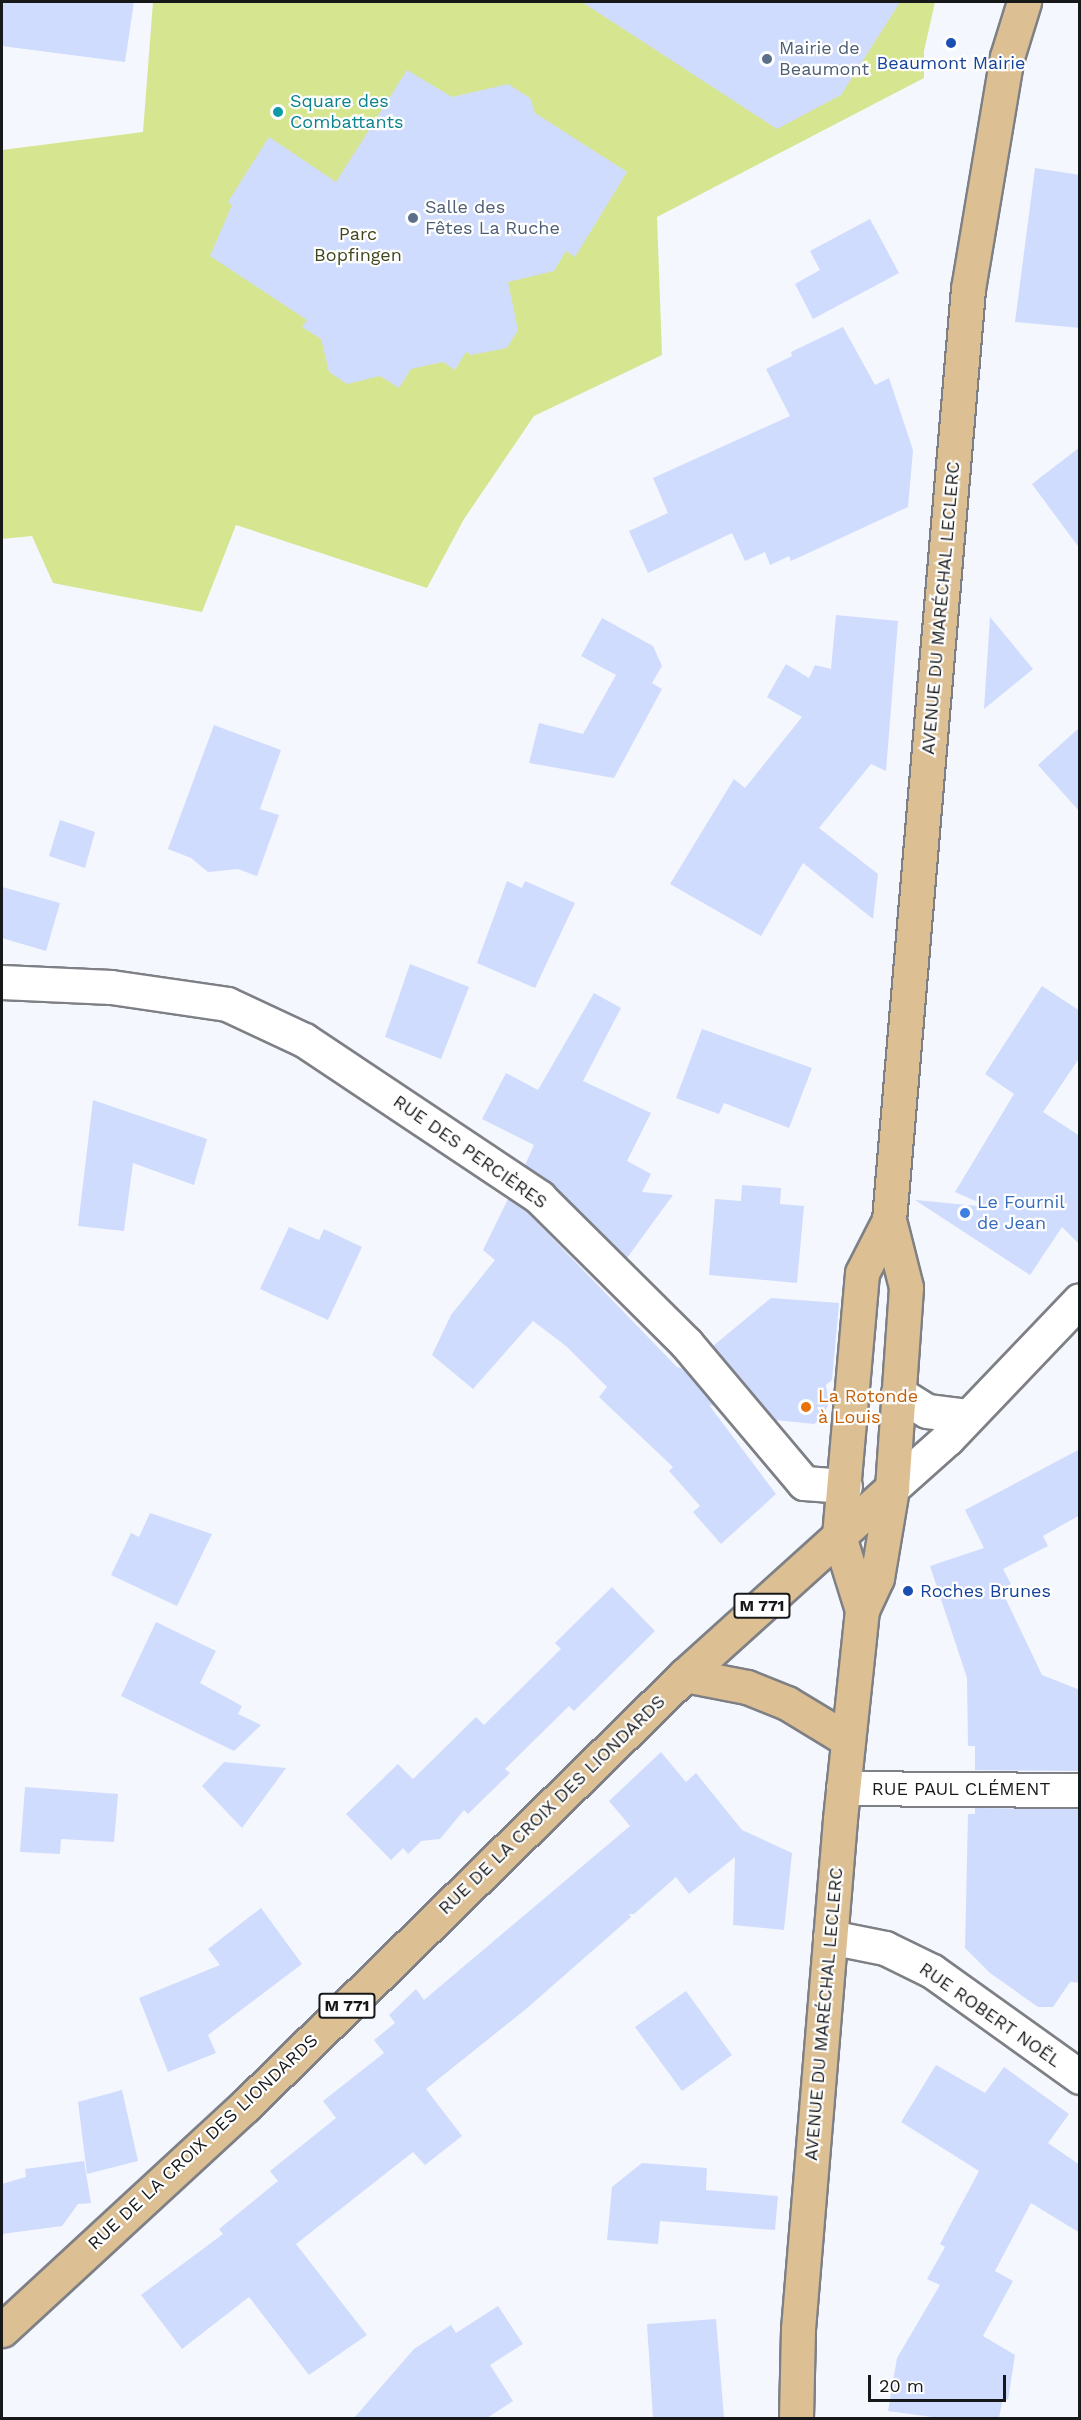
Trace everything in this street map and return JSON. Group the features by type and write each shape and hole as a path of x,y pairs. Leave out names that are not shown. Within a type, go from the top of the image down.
{"main road":[{"name":"AVENUE DU MARÉCHAL LECLERC","path":"796,2418 798,2329 843,1788 862,1610 877,1578 892,1488 906,1287 889,1220 968,290 1005,66 1024,2"},
{"name":"AVENUE DU MARÉCHAL LECLERC","path":"862,1610 839,1536 862,1273 889,1220"},
{"name":"RUE DE LA CROIX DES LIONDARDS","path":"2,2330 244,2106 685,1675 892,1488"},
{"path":"685,1675 747,1687 787,1703 848,1740"}],"street":[{"name":"RUE DES PERCIÈRES","path":"2,982 111,987 227,1004 304,1040 539,1197 686,1343 804,1483 844,1486"},
{"path":"892,1488 947,1439 965,1416 1080,1300"},
{"path":"898,1393 927,1411 965,1416"},
{"name":"RUE PAUL CLÉMENT","path":"843,1788 1080,1790"},
{"name":"RUE ROBERT NOËL","path":"830,1937 885,1948 932,1971 1080,2077"}],"green space":[{"name":"Parc Bopfingen","path":"153,2 935,2 924,51 924,78 657,217 662,355 534,416 464,519 427,588 236,525 202,612 53,583 32,536 2,539 2,150 143,132"}],"building":[{"path":"2,2 134,2 125,62 2,46"},
{"name":"Mairie de Beaumont","path":"582,2 900,2 841,95 777,129"},
{"name":"Salle des Fêtes La Ruche","path":"407,70 452,97 508,84 530,98 535,113 627,172 575,257 566,251 554,271 508,282 518,330 507,348 471,355 466,352 455,370 443,362 411,369 399,388 380,376 347,384 329,372 321,339 302,327 307,320 210,256 232,205 228,202 269,137 336,182"},
{"path":"1035,168 1080,175 1080,328 1015,322"},
{"path":"870,219 899,273 813,319 795,284 820,270 810,251"},
{"path":"843,327 875,385 889,378 913,450 908,507 791,561 789,556 770,565 765,552 745,561 732,533 648,573 629,531 668,513 653,478 790,416 766,369 792,356 791,352"},
{"path":"1080,447 1080,549 1032,484"},
{"path":"836,615 898,621 886,771 871,764 819,828 878,874 873,919 803,863 761,936 670,884 734,779 745,788 802,717 767,697 786,664 809,678 815,665 831,669"},
{"path":"990,617 1033,669 984,709"},
{"path":"602,618 653,646 662,666 652,683 662,689 614,778 529,763 539,723 583,734 616,675 581,656"},
{"path":"214,725 281,750 260,809 279,815 257,876 238,869 208,872 191,858 168,849"},
{"path":"1080,727 1080,812 1038,765"},
{"path":"60,820 95,832 85,868 49,856"},
{"path":"507,881 522,888 525,881 575,903 535,988 477,963"},
{"path":"2,887 60,903 46,951 2,938"},
{"path":"410,964 469,987 441,1059 385,1037"},
{"path":"1042,986 1080,1011 1080,1057 1043,1112 1080,1136 1080,1245 1062,1227 1030,1275 915,1200 989,1207 955,1192 1014,1094 985,1074"},
{"path":"594,993 621,1008 583,1081 651,1113 627,1161 651,1174 642,1192 673,1195 627,1258 552,1184 525,1165 534,1145 482,1119 506,1073 538,1090"},
{"path":"702,1029 812,1068 789,1128 724,1103 719,1114 676,1098"},
{"path":"93,1100 207,1139 194,1185 133,1163 124,1231 78,1226"},
{"path":"742,1185 781,1188 780,1204 804,1206 797,1283 709,1275 715,1199 741,1201"},
{"path":"508,1199 527,1212 677,1367 684,1369 715,1406 709,1405 776,1494 721,1544 693,1512 700,1506 669,1471 673,1467 599,1397 607,1387 566,1346 533,1321 473,1389 432,1355 451,1315 495,1260 483,1250"},
{"path":"289,1227 319,1240 324,1229 362,1247 328,1320 260,1289"},
{"path":"771,1298 839,1303 832,1380 826,1385 829,1403 822,1418 814,1424 775,1420 713,1346"},
{"path":"1080,1449 1080,1515 1043,1536 1048,1546 1003,1569 1011,1584 1001,1589 1042,1675 1080,1690 1080,1771 975,1770 975,1746 968,1746 967,1678 930,1566 984,1548 965,1510"},
{"path":"150,1513 212,1534 177,1606 111,1575 131,1533 139,1537"},
{"path":"612,1587 655,1631 574,1711 569,1706 505,1769 510,1773 468,1814 464,1810 440,1839 421,1841 408,1854 403,1848 391,1860 346,1814 398,1764 413,1779 476,1717 484,1725 561,1649 555,1643"},
{"path":"156,1622 216,1651 200,1683 242,1706 238,1714 261,1725 234,1751 121,1696"},
{"path":"661,1752 686,1782 696,1773 742,1830 792,1853 784,1930 733,1925 735,1857 689,1894 676,1877 634,1914 629,1914 631,1917 526,2009 426,2089 462,2136 425,2165 413,2152 296,2244 367,2335 309,2375 249,2297 182,2349 141,2295 223,2234 219,2229 278,2181 270,2171 336,2118 323,2101 384,2053 374,2040 395,2023 389,2015 416,1989 424,2000 630,1826 609,1801"},
{"path":"224,1762 286,1768 242,1828 202,1786"},
{"path":"25,1787 118,1794 114,1842 61,1839 60,1854 20,1852"},
{"path":"975,1808 1080,1809 1080,1983 1070,1982 1053,2007 1038,2007 990,1973 965,1948 968,1814 975,1814"},
{"path":"261,1908 302,1964 208,2035 216,2053 168,2072 139,1998 220,1965 208,1949"},
{"path":"686,1991 732,2055 682,2091 635,2027"},
{"path":"936,2065 985,2093 1004,2067 1069,2114 1048,2143 1080,2165 1080,2233 1031,2203 995,2271 1013,2281 983,2336 1015,2355 1008,2400 1003,2398 999,2418 940,2418 888,2411 897,2358 940,2285 927,2279 945,2247 940,2244 979,2171 901,2122"},
{"path":"122,2090 138,2161 87,2174 78,2102"},
{"path":"84,2161 91,2203 78,2204 62,2226 2,2234 2,2184 26,2177 25,2169"},
{"path":"642,2163 707,2168 706,2190 778,2196 775,2230 660,2221 658,2244 607,2240 612,2187"},
{"path":"498,2306 523,2344 490,2365 513,2401 487,2418 354,2418 414,2349 451,2325 456,2333"},
{"path":"716,2319 724,2418 653,2418 647,2324"}],"place":[{"name":"Beaumont Mairie","path":"951,43"},
{"name":"Mairie de Beaumont","path":"767,59"},
{"name":"Square des Combattants","path":"278,112"},
{"name":"Salle des Fêtes La Ruche","path":"413,218"},
{"name":"Le Fournil de Jean","path":"965,1213"},
{"name":"La Rotonde à Louis","path":"806,1407"},
{"name":"Roches Brunes","path":"908,1591"}]}
